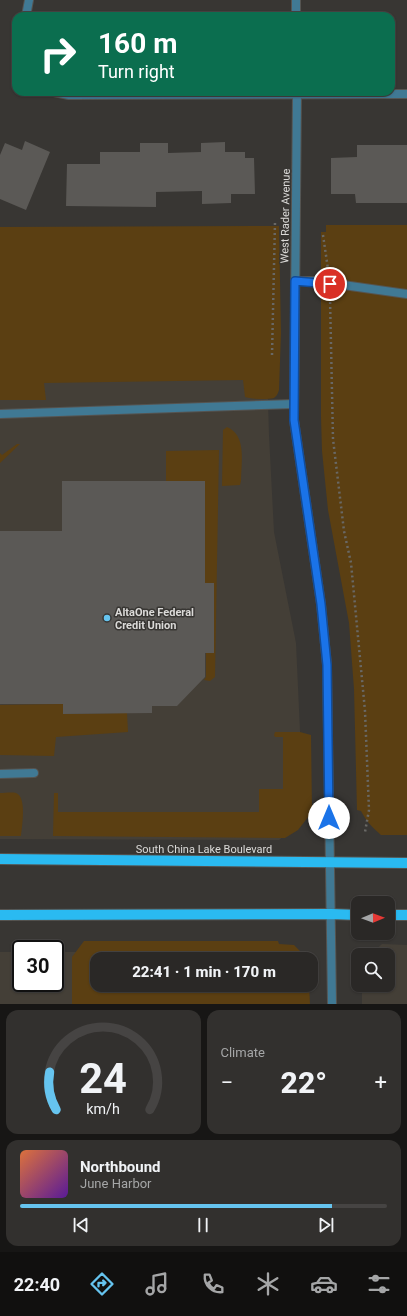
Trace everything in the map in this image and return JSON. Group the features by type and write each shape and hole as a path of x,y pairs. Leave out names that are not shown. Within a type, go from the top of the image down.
{"main road":[{"name":"South China Lake Boulevard","path":"0,859 407,863"},
{"path":"0,915 351,915"},
{"path":"395,915 407,915"}],"street":[{"path":"27,12 29,0"},
{"path":"296,0 296,12"},
{"path":"395,94 407,94"},
{"name":"West Rader Avenue","path":"297,96 294,420 321,604 327,665 332,1004"},
{"path":"295,281 315,282 407,294"},
{"path":"0,414 294,404"},
{"path":"0,774 34,773"}],"path":[{"path":"272,355 275,222"},
{"path":"323,235 328,270"},
{"path":"330,293 333,439 344,531 351,563 364,711 369,810 365,832"}],"shaded area":[{"path":"326,225 407,225 407,835 381,835 365,818 361,811 357,810 354,689 349,623 328,510 322,451 321,232 326,232"},
{"path":"279,226 281,333 279,390 274,398 259,399 245,397 243,380 44,383 46,400 0,400 0,227"},
{"path":"0,231 263,231 269,435 274,532 296,643 304,819 279,840 0,839"},
{"path":"227,427 238,436 242,450 240,485 222,486 223,430"},
{"path":"17,444 20,444 0,463 0,453 2,455"},
{"path":"219,450 215,677 210,681 204,680 206,677 206,653 213,653 212,585 202,585 166,484 166,451"},
{"path":"63,704 63,714 127,713 128,732 56,737 54,756 0,755 0,705"},
{"path":"275,732 300,732 311,735 312,812 298,830 285,838 53,836 54,793 58,793 58,812 259,812 259,789 283,789 283,737 275,737"},
{"path":"0,793 16,793 22,800 23,819 21,836 0,836"},
{"path":"84,941 278,941 279,944 294,945 301,952 90,952 90,992 309,992 310,1004 72,1004 72,957"},
{"path":"382,944 407,945 407,1004 362,1004 362,992 395,992 395,948 378,948"},
{"path":"0,952 12,952 12,992 64,992 64,952 90,952 90,992 172,992 300,1004 0,1004"}],"building":[{"path":"25,141 50,152 26,210 0,199 0,155 5,143 22,150"},
{"path":"225,142 225,152 245,152 245,158 254,158 255,194 231,194 231,203 202,204 202,191 156,192 156,207 66,206 67,164 100,164 100,152 140,152 140,143 168,143 168,153 201,152 201,143"},
{"path":"357,145 407,145 407,203 356,203 355,194 331,194 331,158 357,157"},
{"name":"AltaOne Federal Credit Union","path":"62,481 205,481 205,583 214,583 214,653 205,653 205,677 177,706 152,706 152,713 63,714 63,704 0,704 0,531 62,531"}],"place":[{"name":"AltaOne Federal Credit Union","path":"107,618"}],"route":[{"path":"329,818 327,665 321,604 294,420 294,404 295,281 330,284"}]}
